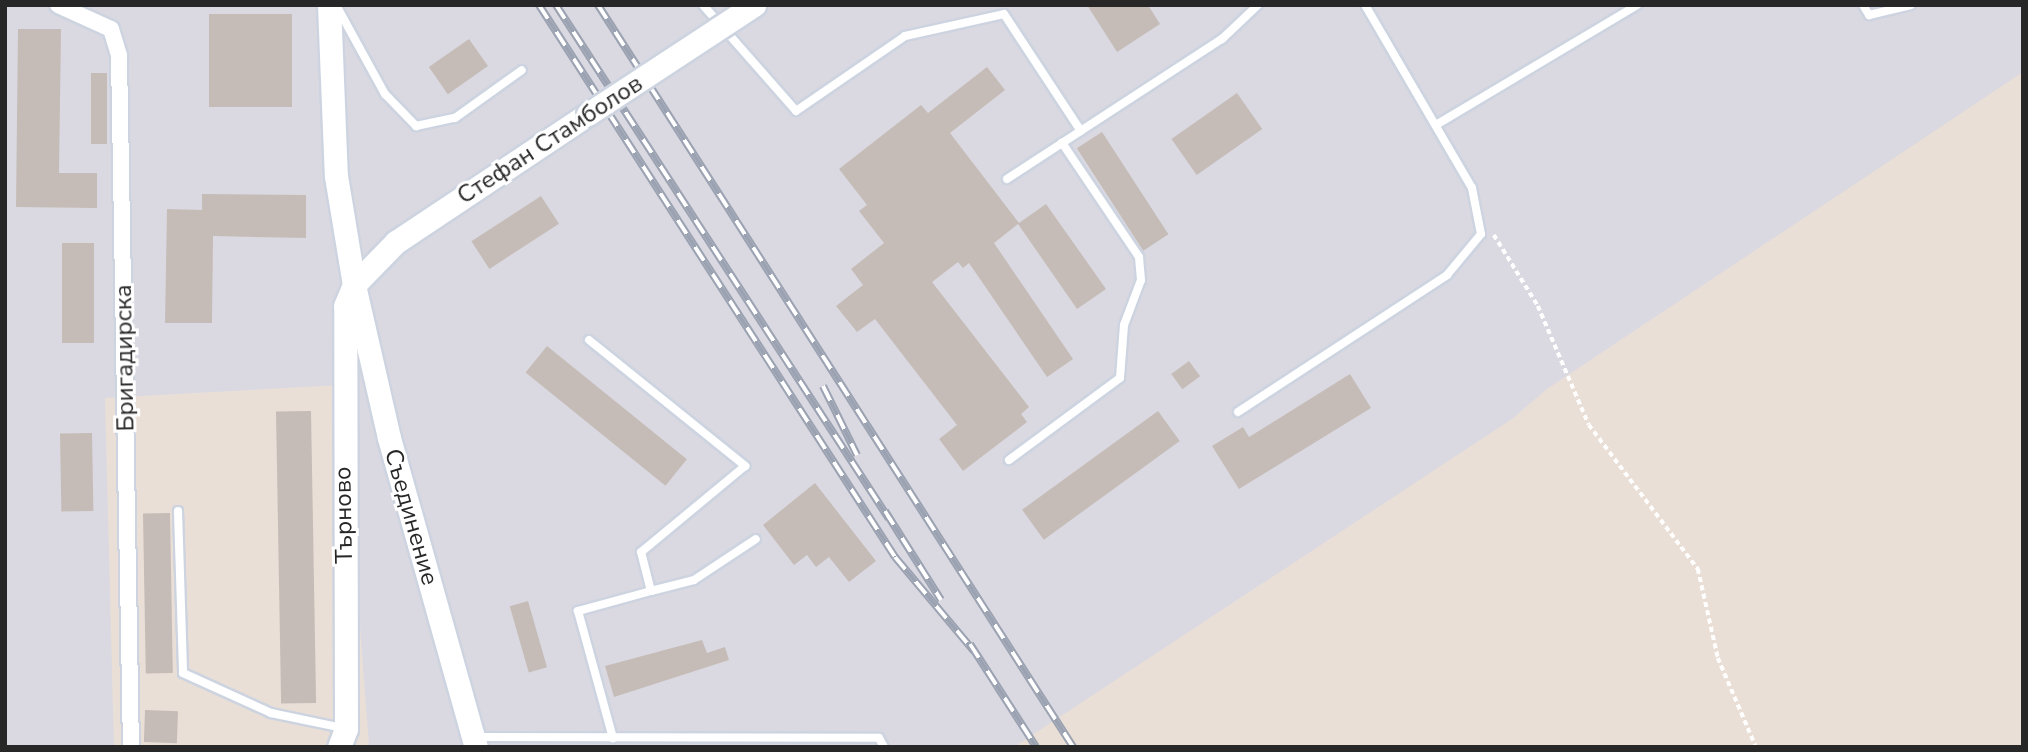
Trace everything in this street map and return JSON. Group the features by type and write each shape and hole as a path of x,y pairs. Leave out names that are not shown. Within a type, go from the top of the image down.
{"street":[{"name":"Бригадирска","path":"58,5 111,29 118,48 131,747"},
{"name":"Съединение","path":"329,5 336,176 354,285 389,438 475,742"},
{"name":"Стефан Стамболов","path":"354,285 396,242 754,5"},
{"name":"Търново","path":"345,741 341,354 354,285"}],"lane":[{"path":"337,5 384,94 416,125 455,118 522,70"},
{"path":"703,5 796,111 905,36 1004,14 1081,131"},
{"path":"1007,179 1222,39 1258,5"},
{"path":"1238,412 1447,275 1478,244 1482,216 1436,125 1365,5"},
{"path":"1436,125 1637,5"},
{"path":"1863,5 1869,15 1911,5"},
{"path":"1009,460 1120,378 1124,325 1141,280 1139,257 1062,143"},
{"path":"589,340 745,466 641,552 651,591"},
{"path":"178,511 183,673 271,713 345,741"},
{"path":"613,738 578,611 694,580 756,539"},
{"path":"475,742 613,738 702,743 878,738 884,747"}],"path":[{"path":"1482,216 1538,306 1589,425 1698,569 1718,658 1756,747"}],"shaded area":[{"path":"5,5 2023,5 2023,72 1547,389 1512,419 1014,747 369,747 342,385 105,398 114,747 5,747"}],"building":[{"path":"1087,5 1148,5 1160,24 1117,52"},
{"path":"209,14 292,14 292,107 209,107"},
{"path":"18,29 61,29 59,173 97,173 97,208 16,207"},
{"path":"469,39 488,66 448,94 429,67"},
{"path":"987,67 1005,90 950,133 1019,223 1046,204 1106,289 1077,309 1018,224 994,243 1073,359 1047,377 969,263 963,268 958,262 932,282 1029,407 1021,414 1027,422 963,471 939,439 957,425 875,319 857,332 836,306 863,285 851,269 884,243 859,211 867,205 839,169 921,105 928,113"},
{"path":"91,73 107,73 107,144 91,144"},
{"path":"1237,93 1262,129 1197,175 1171,139"},
{"path":"1102,132 1168,234 1143,251 1077,148"},
{"path":"202,194 306,195 306,238 213,236 212,323 165,323 167,209 202,210"},
{"path":"541,196 559,224 489,269 471,241"},
{"path":"62,243 94,243 94,343 62,343"},
{"path":"547,346 687,459 665,486 526,372"},
{"path":"1189,361 1200,376 1182,389 1171,374"},
{"path":"1350,374 1371,408 1239,489 1212,446 1243,427 1249,437"},
{"path":"311,411 316,703 281,704 276,412"},
{"path":"1158,411 1180,441 1044,540 1022,510"},
{"path":"92,433 93,511 61,512 60,434"},
{"path":"815,483 876,561 849,582 829,557 816,567 807,555 794,565 763,525"},
{"path":"143,513 170,513 173,673 146,673"},
{"path":"528,601 547,667 529,673 510,606"},
{"path":"702,640 707,653 725,647 729,660 614,697 605,666"},
{"path":"145,710 178,711 177,743 144,742"}],"railway":[{"path":"539,5 895,557 974,651"},
{"path":"556,5 889,519"},
{"path":"598,5 1073,747"},
{"path":"823,386 857,455"},
{"path":"885,511 941,600"},
{"path":"970,644 1036,747"}]}
